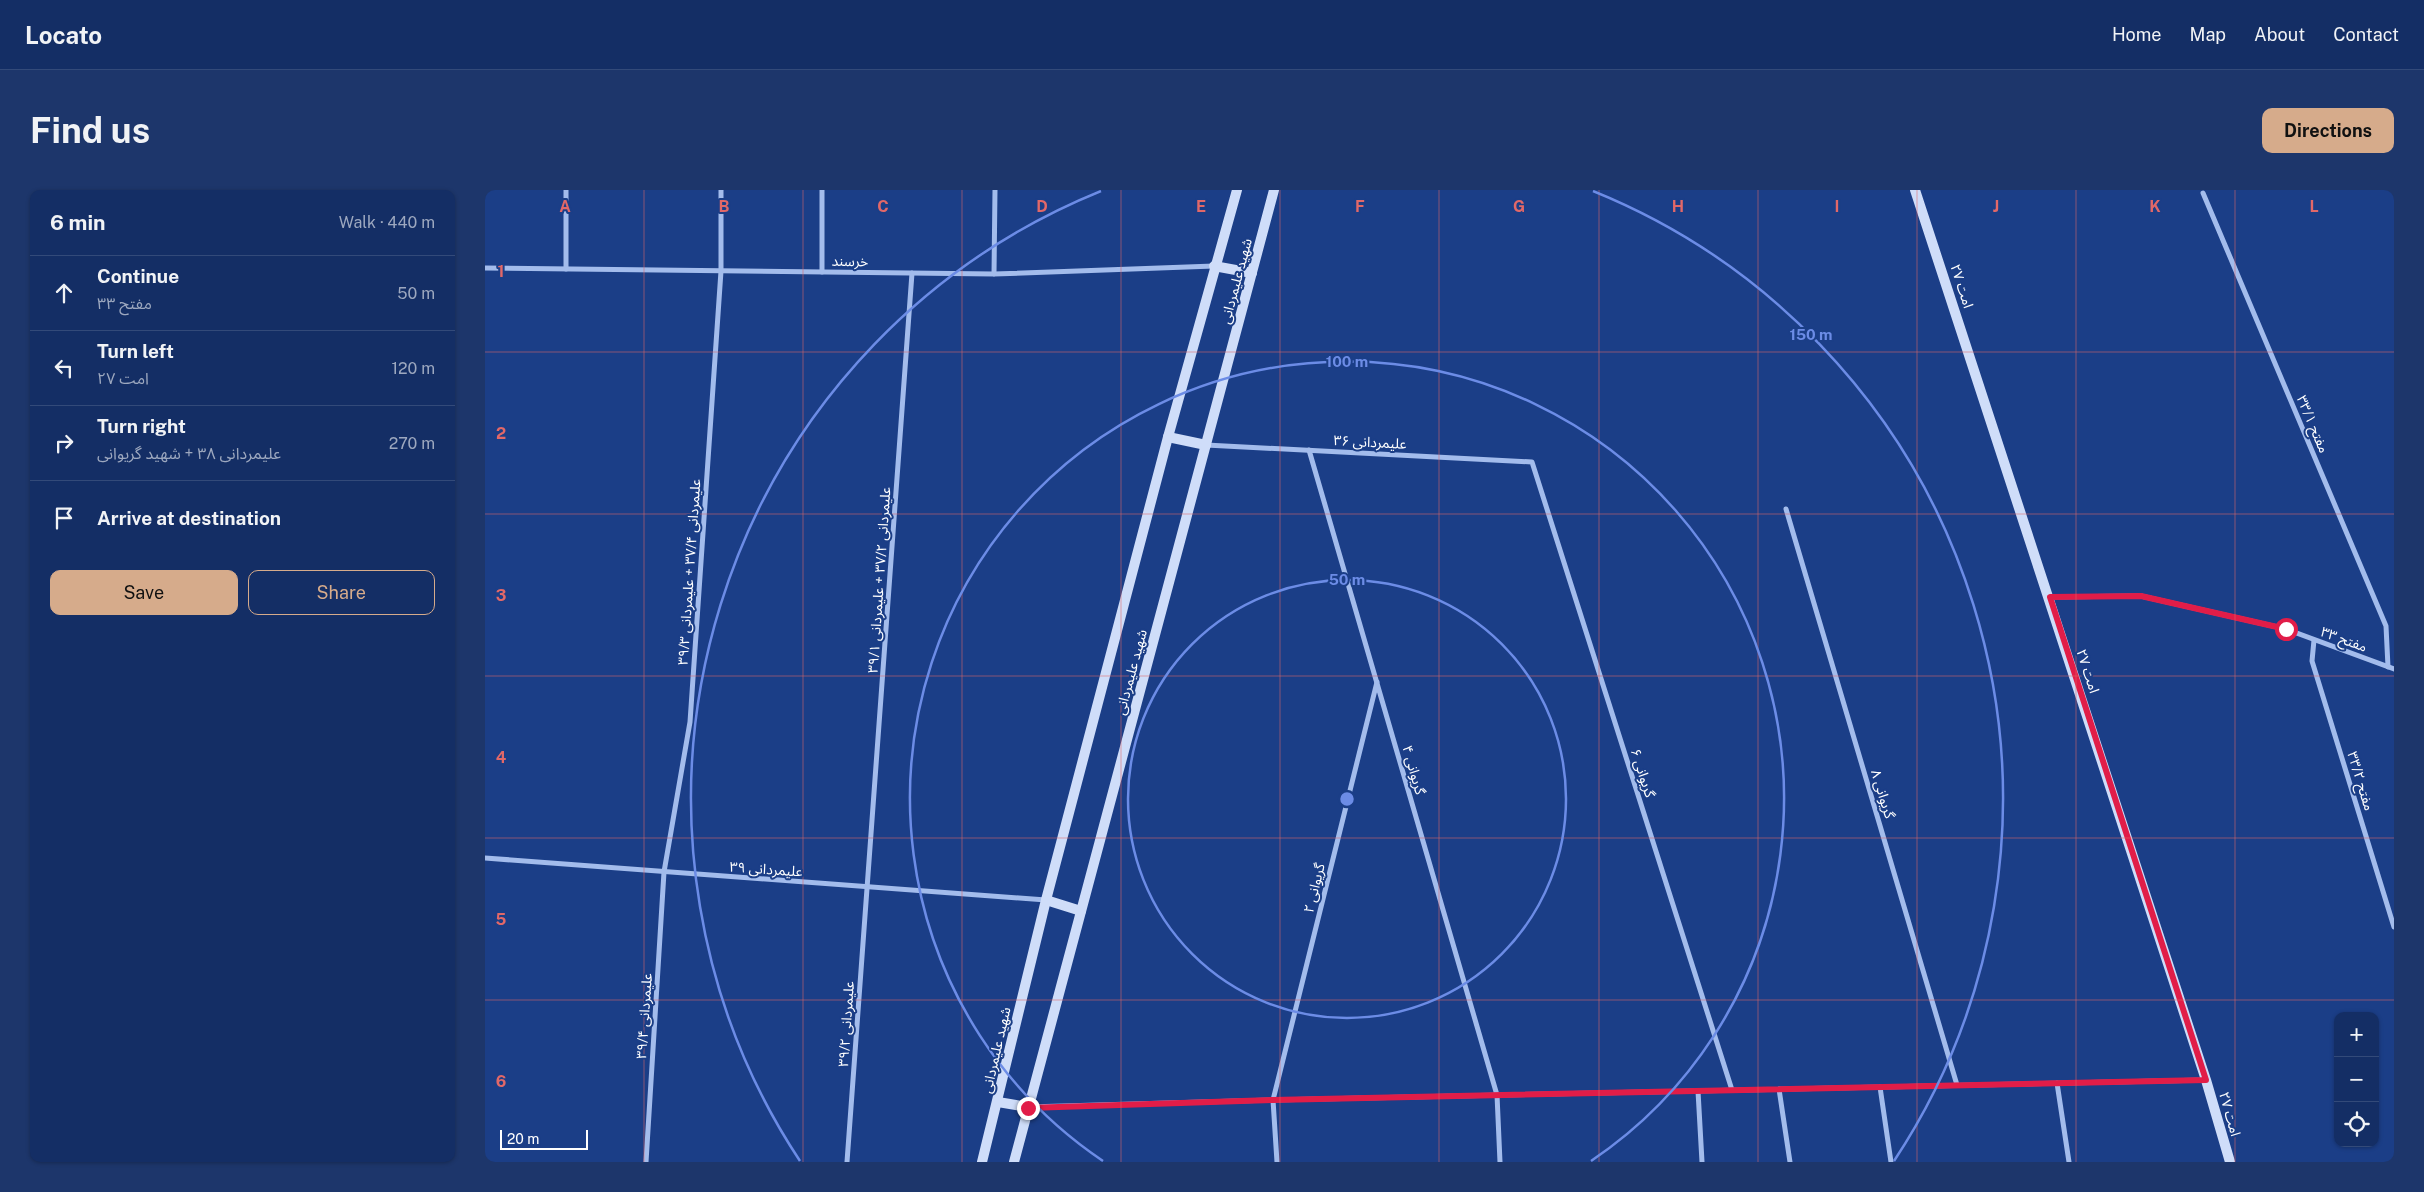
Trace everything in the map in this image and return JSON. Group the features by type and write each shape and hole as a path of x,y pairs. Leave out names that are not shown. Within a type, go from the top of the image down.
{"street":[{"path":"566,190 566,269"},
{"name":"علیمردانی ۳۷/۴ + علیمردانی ۳۹/۳","path":"664,872 690,722 721,271 721,190"},
{"path":"822,190 822,272"},
{"path":"994,274 995,190"},
{"name":"شهید علیمردانی","path":"982,1162 1046,900 1214,266 1237,190"},
{"name":"شهید علیمردانی","path":"1014,1162 1274,190"},
{"name":"امت ۲۷","path":"1915,190 2050,597 2206,1080 2230,1162"},
{"name":"مفتح ۳۳/۱","path":"2203,193 2386,626 2391,668"},
{"path":"1214,266 1252,273"},
{"name":"خرسند","path":"485,268 994,274 1214,266"},
{"name":"علیمردانی ۳۷/۲ + علیمردانی ۳۹/۱","path":"868,888 912,273"},
{"path":"1168,437 1206,445"},
{"name":"علیمردانی ۳۶","path":"1206,445 1532,462"},
{"name":"گریوانی ۴","path":"1309,450 1497,1095 1500,1162"},
{"name":"گریوانی ۶","path":"1532,462 1732,1090"},
{"name":"گریوانی ۸","path":"1786,509 1957,1085"},
{"name":"مفتح ۳۳","path":"2050,597 2141,596 2286,629 2391,668"},
{"name":"مفتح ۳۳/۲","path":"2315,640 2312,661 2394,928"},
{"name":"گریوانی ۲","path":"1277,1162 1273,1100 1377,682"},
{"name":"علیمردانی ۳۹","path":"485,858 1046,900"},
{"name":"علیمردانی ۳۹/۴","path":"646,1162 664,872"},
{"name":"علیمردانی ۳۹/۲","path":"847,1162 868,888"},
{"path":"1046,900 1081,911"},
{"path":"998,1102 1028,1108 1273,1100 2206,1080"},
{"path":"2057,1083 2069,1162"},
{"path":"1880,1087 1891,1162"},
{"path":"1779,1089 1790,1162"},
{"path":"1698,1091 1702,1162"}],"route":[{"path":"1028,1108 1273,1100 2206,1080 2050,597 2141,596 2286,629"}]}
